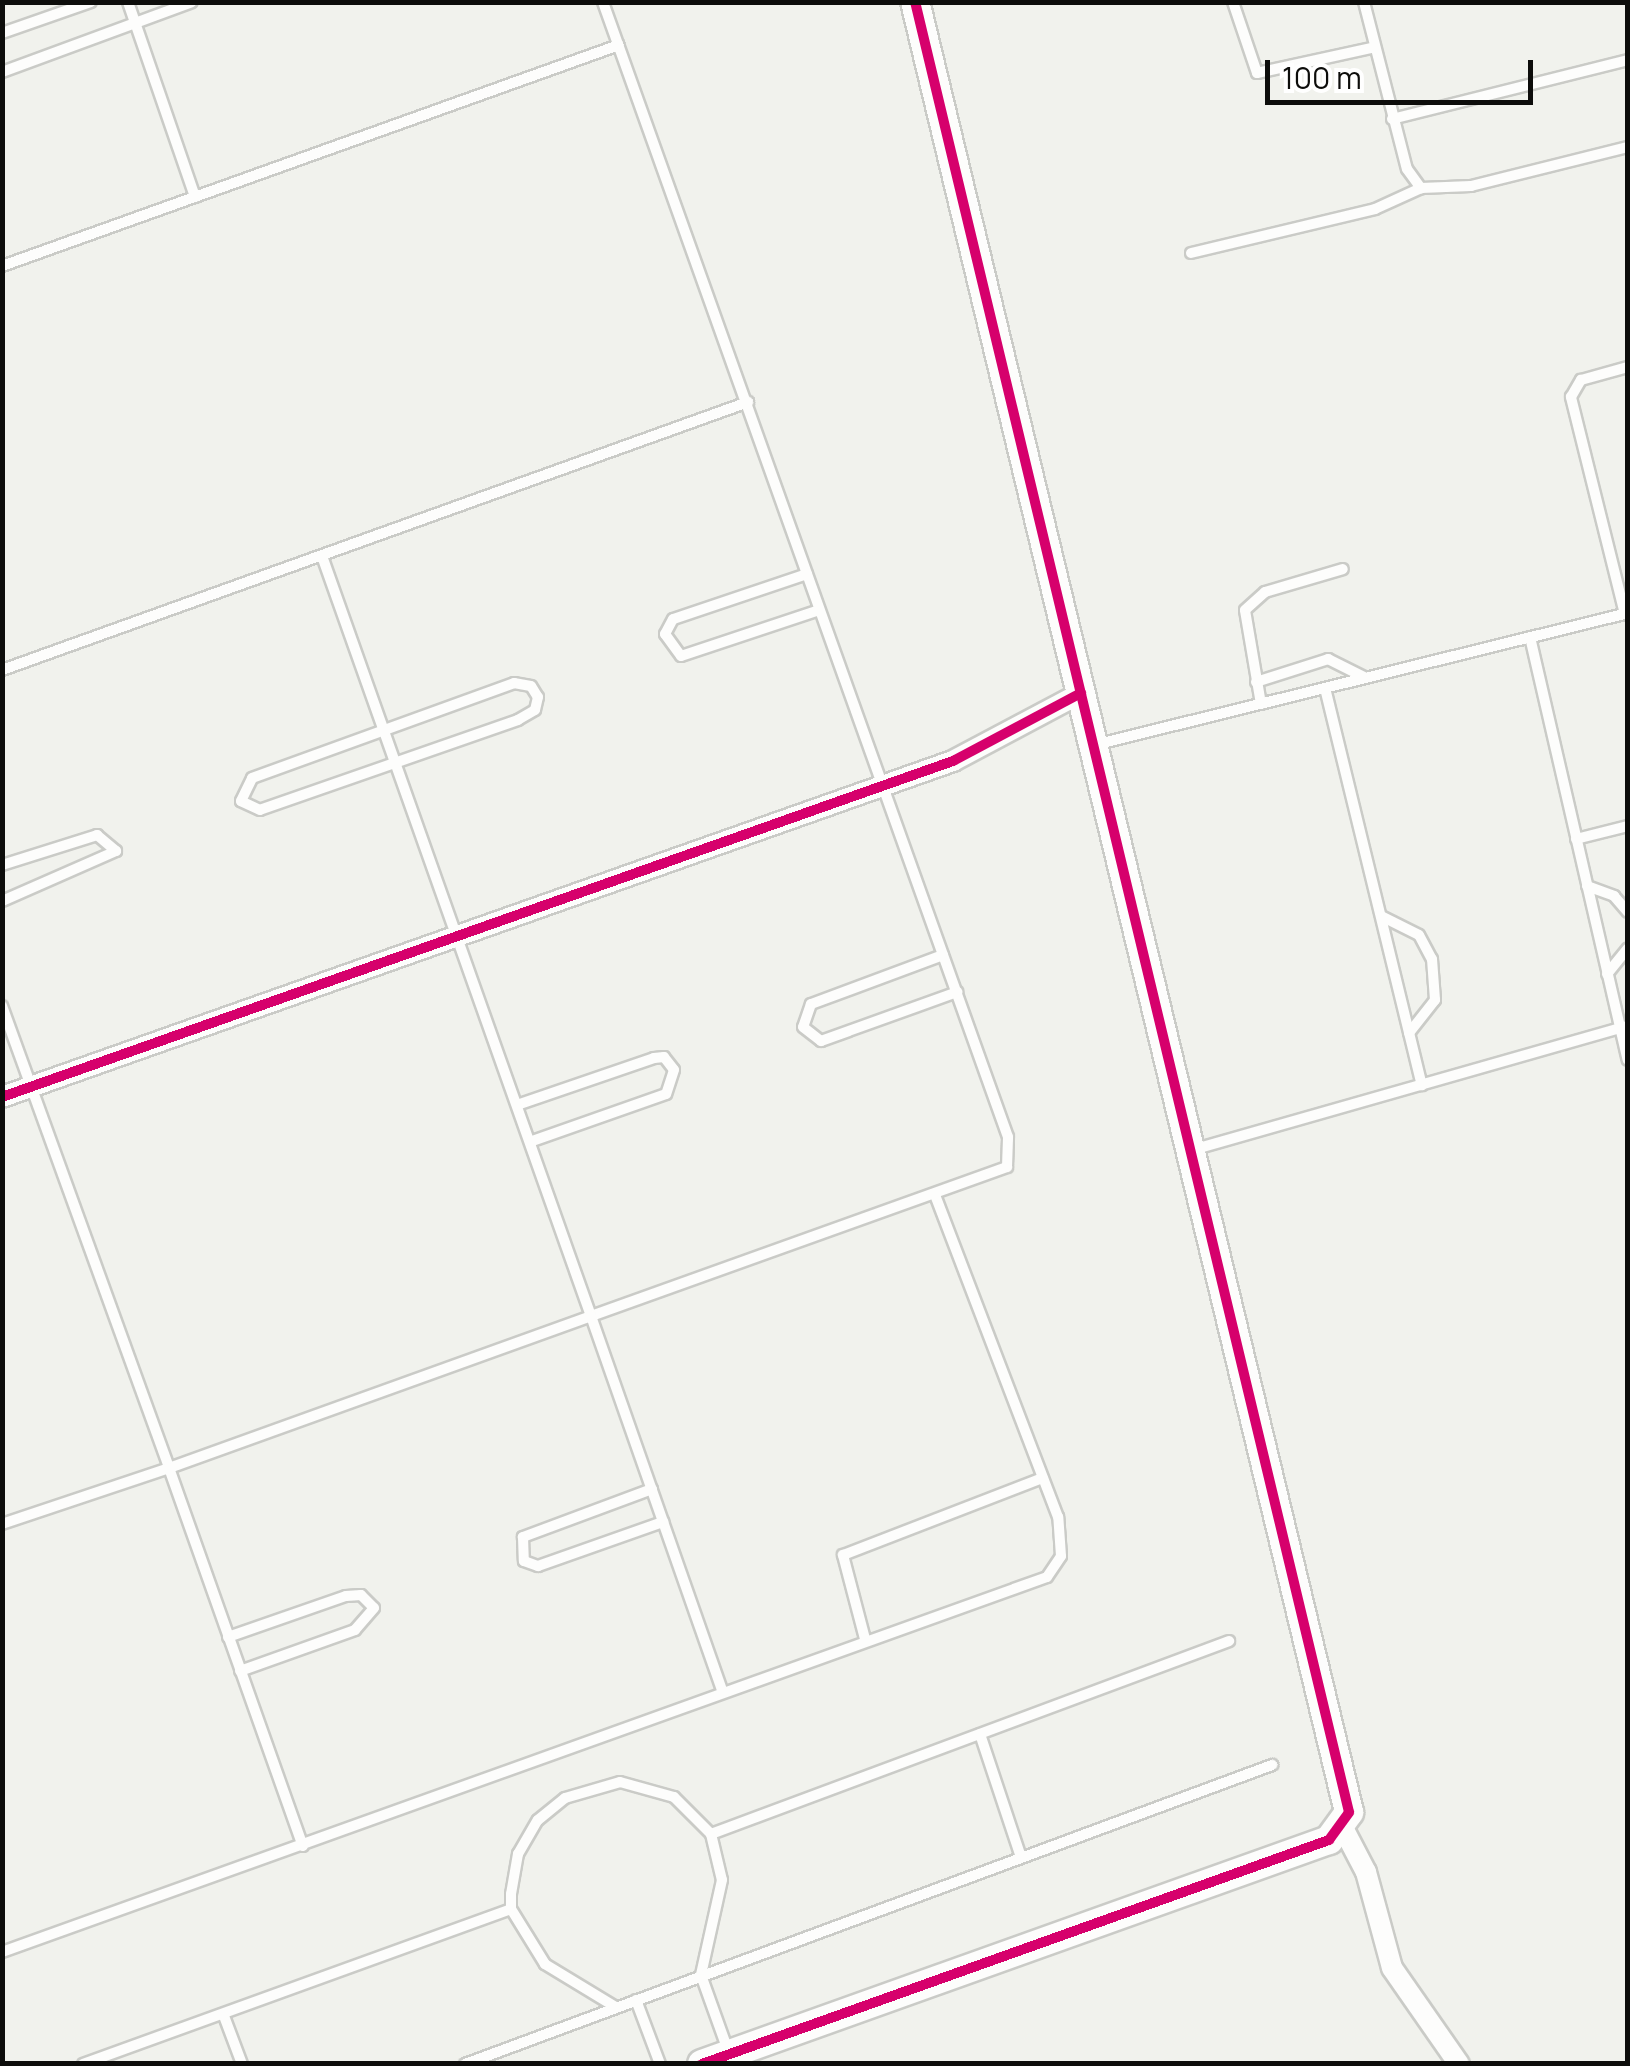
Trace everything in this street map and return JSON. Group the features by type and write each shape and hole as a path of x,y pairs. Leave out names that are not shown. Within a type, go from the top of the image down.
{"street":[{"path":"702,2064 1329,1840 1342,1828 1349,1801 915,2"},
{"path":"2,1097 882,786 988,746 1081,693"},
{"path":"1342,1828 1366,1872 1392,1968 1459,2064"}],"lane":[{"path":"2,32 91,2"},
{"path":"128,2 195,197"},
{"path":"2,72 192,2"},
{"path":"2,1524 936,1196 1000,1172 1012,1155 604,2"},
{"path":"1233,2 1257,73 1375,47"},
{"path":"1364,2 1392,119 1421,188"},
{"path":"2,266 619,45"},
{"path":"1392,119 1628,60"},
{"path":"1191,253 1376,209 1421,188 1456,189 1628,146"},
{"path":"1093,745 1626,614 1570,397 1581,380 1628,367"},
{"path":"2,670 748,402"},
{"path":"322,556 722,1691"},
{"path":"1261,704 1244,610 1265,592 1344,569"},
{"path":"807,574 673,620 664,634 681,656 819,610"},
{"path":"1530,637 1607,974 1624,1027 1628,1060"},
{"path":"1256,682 1328,659 1366,678"},
{"path":"514,683 536,691 528,715 260,810 241,801 252,778 385,729 514,683"},
{"path":"1326,688 1422,1085"},
{"path":"1576,839 1628,826"},
{"path":"2,864 86,836 106,836 116,850 2,900"},
{"path":"1587,886 1614,896 1628,912"},
{"path":"1381,916 1419,935 1432,959 1438,992 1409,1033"},
{"path":"1607,974 1628,948"},
{"path":"943,955 811,1004 803,1027 821,1041 956,992"},
{"path":"2,1006 303,1846"},
{"path":"1191,1150 1624,1027"},
{"path":"517,1105 654,1058 664,1056 674,1070 666,1094 530,1142"},
{"path":"2,1952 865,1639 1047,1578 1063,1544 1043,1478 936,1196"},
{"path":"865,1639 843,1555 1043,1478"},
{"path":"652,1490 523,1537 524,1562 538,1566 664,1522"},
{"path":"228,1637 346,1596 367,1598 374,1608 355,1630 240,1671"},
{"path":"711,1834 1229,1641"},
{"path":"980,1734 1022,1857"},
{"path":"465,2064 1272,1765"},
{"path":"614,2006 545,1964 511,1909 524,1838 550,1807 581,1791 620,1782 658,1789 711,1834 722,1880 701,1975 730,2054"},
{"path":"83,2064 511,1909"},
{"path":"636,2000 660,2064"},
{"path":"224,2016 242,2064"}],"cycle path":[{"path":"702,2064 1329,1840 1349,1812 915,2"},
{"path":"2,1097 953,761 1081,693"}]}
